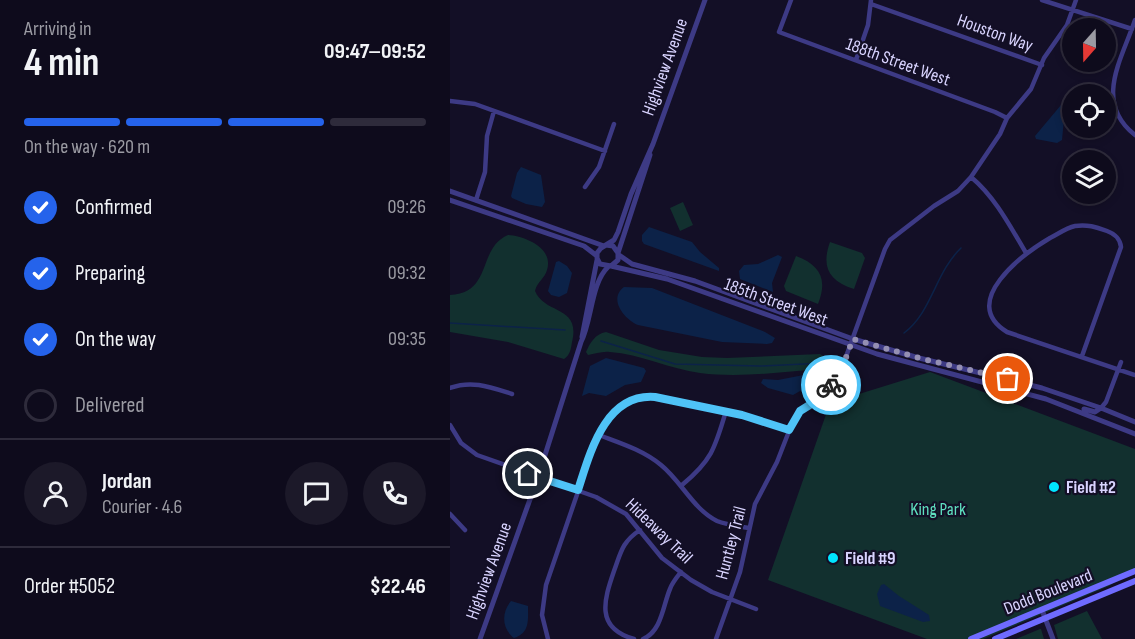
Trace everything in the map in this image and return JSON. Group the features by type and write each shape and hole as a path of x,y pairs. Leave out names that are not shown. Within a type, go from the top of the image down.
{"main road":[{"name":"Dodd Boulevard","path":"971,639 1135,571"},
{"name":"Dodd Boulevard","path":"995,639 1135,581"}],"street":[{"name":"Highview Avenue","path":"480,639 538,477 581,342 598,250 614,240 618,232 705,0"},
{"name":"188th Street West","path":"791,0 779,32 1007,118"},
{"path":"1042,0 1132,29"},
{"path":"1007,118 1031,90 1049,49 1067,25 1076,0"},
{"path":"856,60 868,25 871,2"},
{"name":"Houston Way","path":"871,2 1042,65"},
{"path":"1135,20 1114,78 1113,93 1118,116 1126,128 1135,135"},
{"path":"450,101 467,102 605,151"},
{"path":"476,200 486,168 487,136 494,111"},
{"name":"Huntley Trail","path":"716,639 740,572 755,504 800,411 816,401 839,376 874,273 888,243 934,206 958,191 971,177 1007,118"},
{"path":"585,187 596,173 615,124"},
{"name":"Highview Avenue","path":"581,342 587,331 601,276 617,262 628,218 647,169 652,144"},
{"path":"971,177 1004,216 1026,253"},
{"path":"450,191 605,245 614,246 619,254"},
{"path":"450,200 584,246 600,264 610,267"},
{"path":"1082,356 1121,252 1119,240 1113,233 1099,228 1077,226 1064,230 1026,253 1007,269 994,289 990,304 993,318 1007,332 1135,375"},
{"name":"185th Street West","path":"619,254 632,264 695,281 852,342 1042,388 1135,422"},
{"name":"185th Street West","path":"610,267 667,279 852,342 1065,405 1135,434"},
{"path":"1065,405 1095,412 1101,408 1106,402 1121,362"},
{"path":"450,388 478,383 512,394"},
{"path":"548,639 543,619 545,590 598,435 614,412 627,402 642,397 655,397 726,411 789,430"},
{"path":"682,485 703,466 713,452 726,411"},
{"name":"Hideaway Trail","path":"450,425 457,439 472,453 578,490 616,506 626,514 662,558 681,572 708,591 756,609"},
{"path":"598,435 647,454 662,465 699,507 715,520 749,528"},
{"path":"450,514 465,530"},
{"path":"634,639 622,634 612,626 606,616 604,603 624,543 640,530"},
{"path":"643,639 651,635 656,628 670,589 681,572"},
{"path":"1042,610 1053,639"}],"green space":[{"path":"683,202 693,225 680,231 670,208"},
{"path":"508,235 530,241 546,255 547,270 535,291 540,299 567,316 571,322 573,330 571,347 564,359 508,342 450,332 450,295 473,287 498,241"},
{"path":"830,242 862,253 865,258 854,289 838,282 829,272 826,259"},
{"path":"796,256 811,264 820,274 822,287 818,304 786,291 784,286"},
{"path":"606,332 659,350 702,357 820,354 825,357 824,367 730,375 689,371 621,353 604,352 588,355 586,352 593,339"},
{"name":"King Park","path":"930,372 1135,449 1135,569 1109,586 983,639 927,639 768,580 830,403"},
{"path":"1087,611 1102,639 1058,639 1054,625"},
{"path":"1040,629 1044,639 1016,639"}],"water":[{"path":"1062,105 1062,140 1057,143 1036,139 1035,136"},
{"path":"521,167 541,175 545,202 542,207 512,198 517,173"},
{"path":"649,227 692,242 719,268 719,271 644,244 642,235"},
{"path":"778,255 782,257 772,283 773,292 740,279 739,271 744,265 758,264"},
{"path":"559,261 572,273 567,293 559,297 551,295 548,291 556,262"},
{"path":"624,287 652,288 775,338 772,343 767,344 722,342 638,325 623,314 618,303 617,297"},
{"path":"606,358 644,368 646,371 641,382 625,385 606,396 589,393 582,396 590,366"},
{"path":"814,373 821,377 818,381 793,395 768,388 761,383 763,379 778,380"},
{"path":"884,584 929,615 930,621 923,622 880,606 877,594 881,585"},
{"path":"511,601 528,606 528,621 525,629 523,633 514,638 507,630 504,621"}],"waterway":[{"path":"904,333 921,314 945,269 961,248"},
{"path":"450,323 565,330"},
{"path":"601,341 675,364 760,366 825,363"}],"way so far":[{"path":"831,385 839,376 853,339 919,358 1008,379"}],"place":[{"name":"Field #2","path":"1054,487"},
{"name":"Field #9","path":"833,558"}],"route":[{"path":"528,474 578,490 598,435 614,412 634,399 655,397 742,415 789,430 800,411 816,401 831,385"}]}
